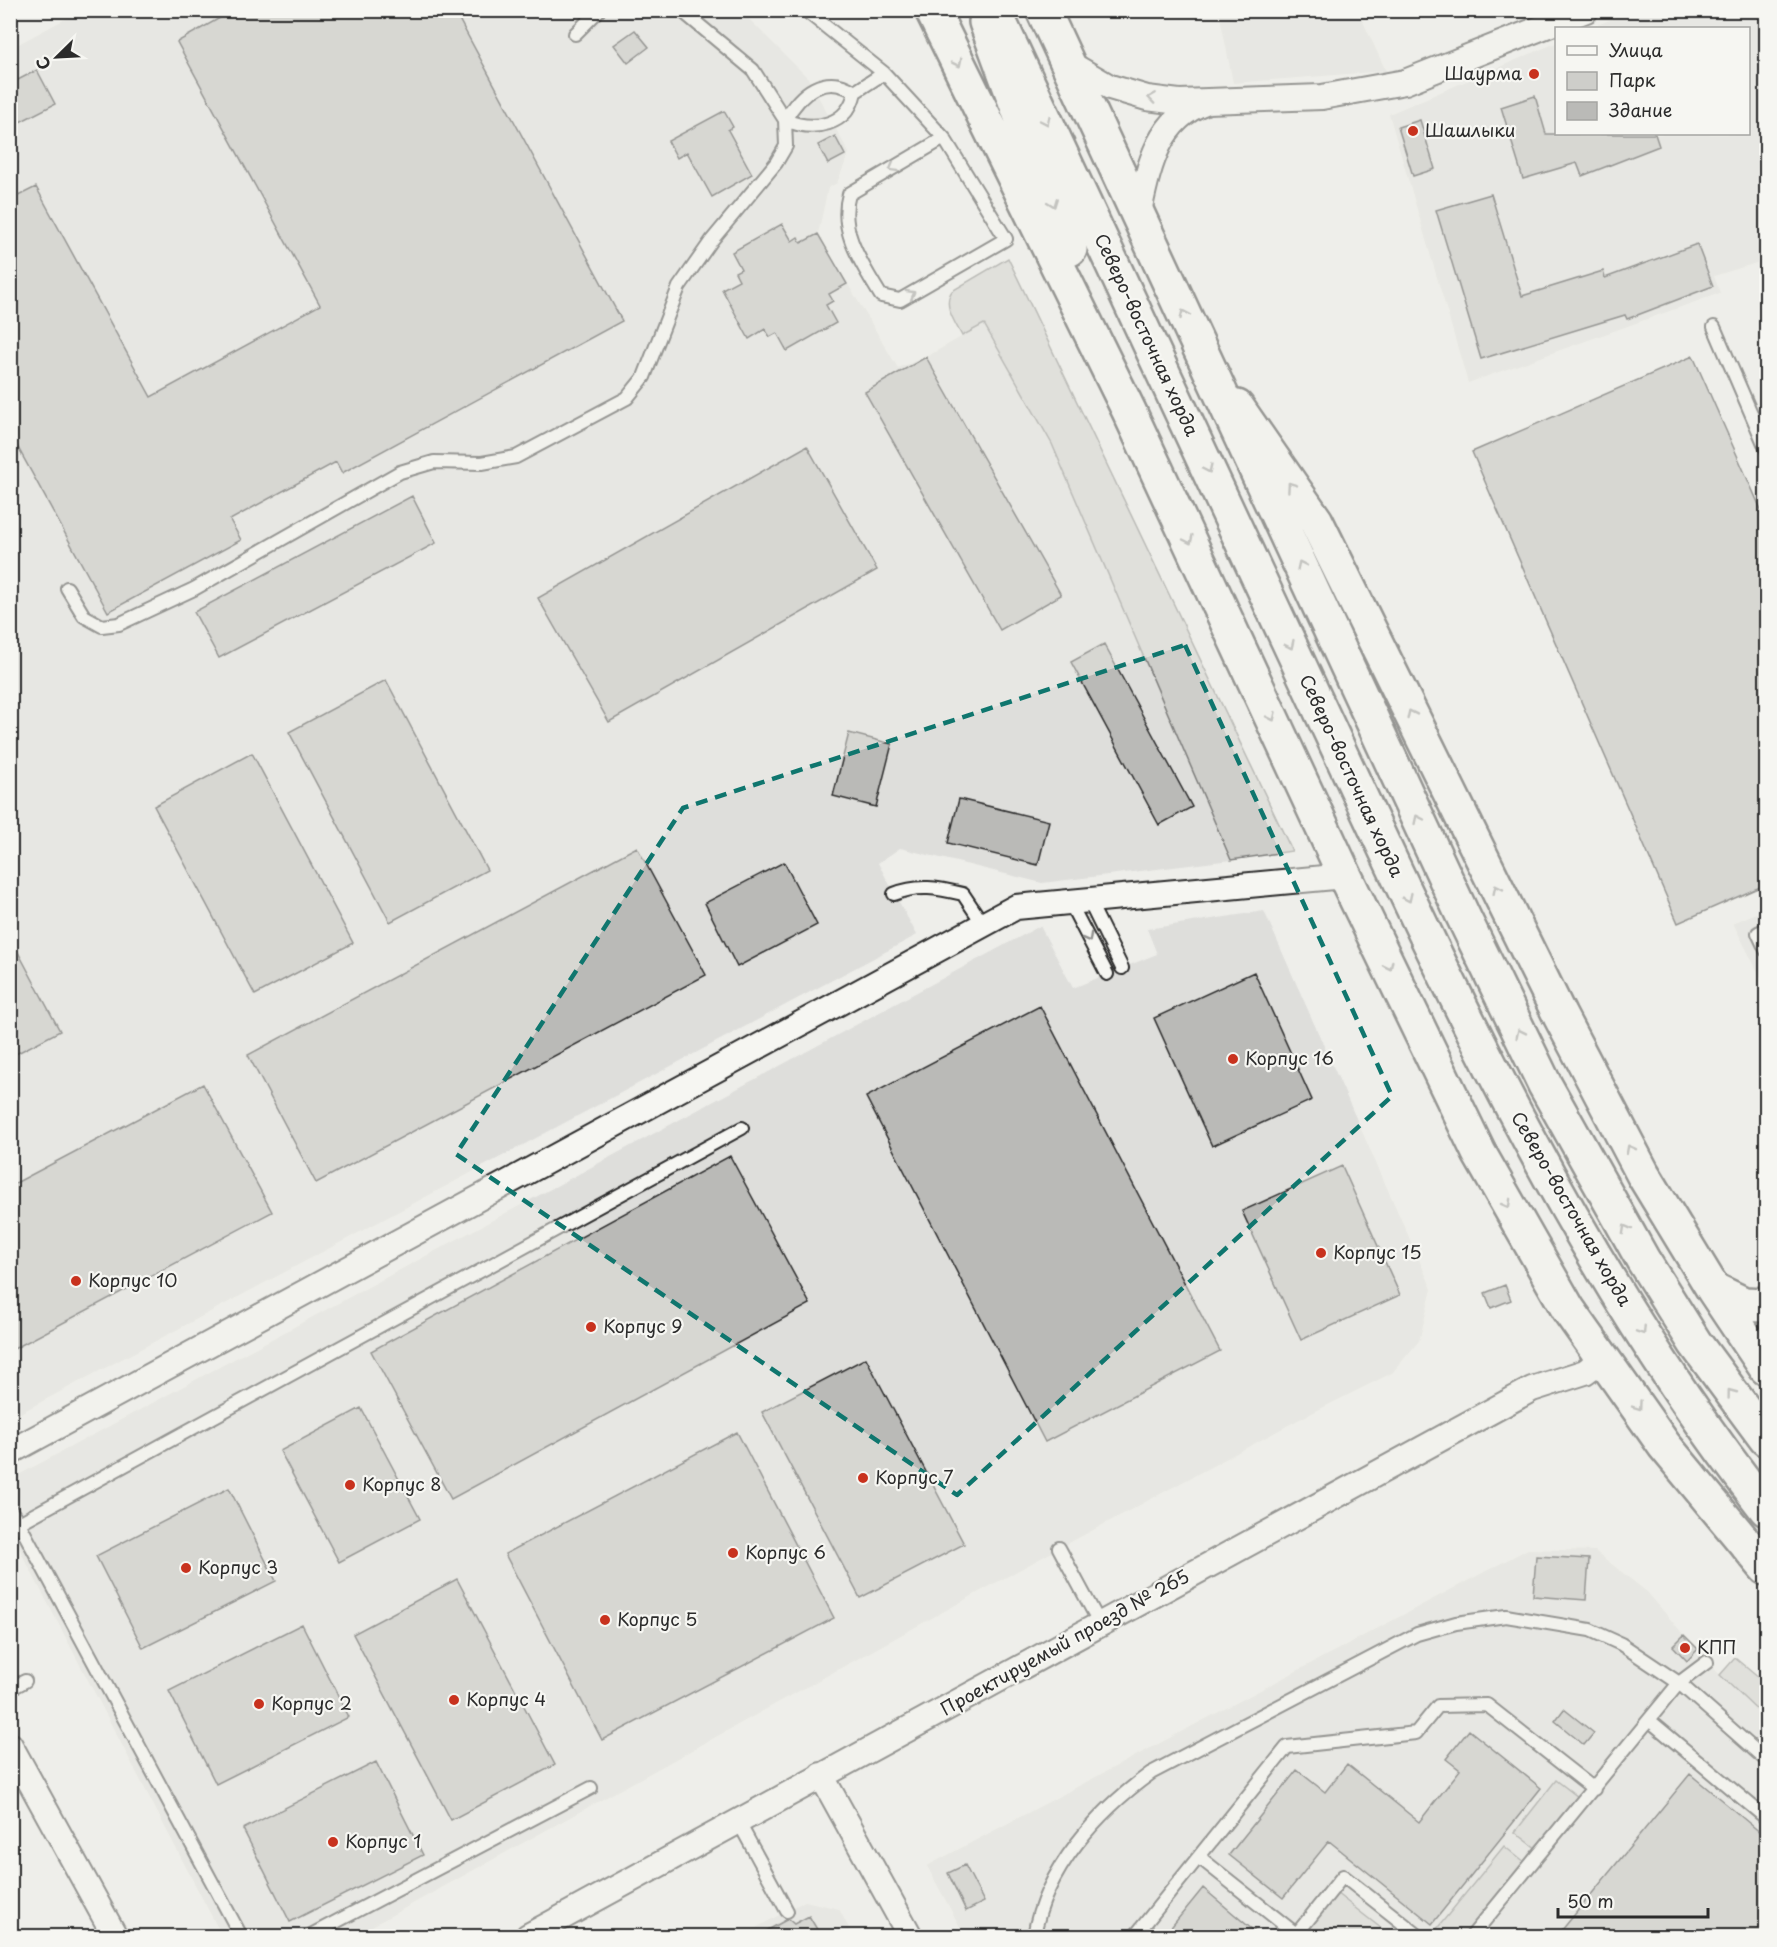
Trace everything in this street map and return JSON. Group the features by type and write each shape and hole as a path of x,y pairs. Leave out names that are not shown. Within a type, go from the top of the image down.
{"main road":[{"path":"932,10 1129,411 1345,876 1479,1153 1568,1309 1664,1445 1767,1568"},
{"path":"982,10 1129,411"},
{"name":"Северо-восточная хорда","path":"994,10 1423,929 1524,1130 1631,1314 1718,1447 1767,1509"},
{"name":"Северо-восточная хорда","path":"1043,10 1463,916 1545,1085 1643,1260 1695,1343 1767,1439"},
{"path":"1209,367 1316,521 1560,1016 1643,1174 1713,1289 1767,1368"},
{"path":"1713,1289 1744,1304 1767,1305"}],"street":[{"path":"1067,62 1110,87 1147,98 1179,102 1323,97 1405,82 1586,10"},
{"path":"1138,216 1149,169 1164,133 1183,113 1210,100"},
{"path":"10,1452 1016,907 1345,876"},
{"name":"Проектируемый проезд № 265","path":"528,1936 1532,1389 1585,1372 1604,1358"},
{"path":"10,1745 115,1936"},
{"path":"821,1775 910,1936"}],"lane":[{"path":"574,34 599,10"},
{"path":"67,588 84,616 102,626 118,624 194,589 400,472 434,462 482,463 516,457 627,398 644,377 679,287 712,240 776,164 786,147 785,120 753,70 681,10"},
{"path":"805,10 884,73 944,138 1006,239 900,300 881,296 854,251 844,211 849,194 944,138"},
{"path":"785,120 809,127 832,123 844,116 852,105 855,92 884,73"},
{"path":"785,120 798,101 814,89 826,84 841,83 855,92"},
{"path":"1714,327 1767,448"},
{"path":"894,894 912,887 940,888 963,894 983,924"},
{"path":"1079,900 1122,968"},
{"path":"1079,900 1107,974"},
{"path":"1767,929 1758,933 1767,950"},
{"path":"19,1523 742,1128"},
{"path":"10,1509 241,1936"},
{"path":"1059,1548 1100,1624"},
{"path":"1034,1936 1049,1889 1078,1843 1102,1813 1128,1790 1162,1767 1417,1634 1456,1623 1506,1616 1559,1623 1590,1630 1620,1644 1679,1683 1767,1760"},
{"path":"1472,1936 1679,1683 1707,1662"},
{"path":"10,1689 25,1682"},
{"path":"1135,1936 1287,1747 1416,1733 1438,1706 1487,1705 1594,1789"},
{"path":"1649,1720 1767,1818"},
{"path":"309,1936 591,1788"},
{"path":"738,1821 787,1911"},
{"path":"1199,1857 1296,1935 1343,1876 1419,1936"}],"highlighted area":[{"path":"1185,645 1392,1096 957,1495 456,1154 683,808"}],"shaded area":[{"path":"80,11 741,11 808,78 849,153 837,183 828,188 818,234 898,368 926,357 984,324 1052,444 1231,860 1042,883 900,848 878,863 917,935 11,1418 11,48"},
{"path":"1178,11 1219,11 1179,13"},
{"path":"1219,11 1358,11 1386,71 1233,83"},
{"path":"1632,11 1766,11 1766,260 1714,276 1720,293 1468,383 1389,114 1555,43 1555,135 1750,135 1750,27 1592,27"},
{"path":"1766,909 1766,988 1733,923"},
{"path":"1264,911 1432,1289 1419,1341 1392,1373 1296,1421 1041,1558 354,1936 222,1936 11,1533 11,1479 1040,926 1073,988 1157,954 1147,929"},
{"path":"1528,1549 1595,1551 1647,1592 1707,1662 1766,1719 1766,1936 965,1936 927,1866"},
{"path":"805,1901 839,1909 853,1936 741,1936"}],"green space":[{"path":"1008,258 1292,851 1231,860 1052,444 984,324 962,336 953,319 948,302 952,291"},
{"path":"1735,1658 1766,1684 1766,1719 1720,1675"},
{"path":"1556,1780 1578,1797 1537,1849 1515,1832"},
{"path":"1504,1846 1526,1864 1467,1936 1442,1936 1435,1931"},
{"path":"1336,1893 1391,1936 1302,1936"}],"building":[{"path":"234,10 454,10 622,321 342,473 336,462 230,520 241,540 108,612 10,433 10,200 36,187 151,397 320,305 177,42"},
{"path":"635,30 649,47 628,63 614,45"},
{"path":"37,70 55,104 10,127 10,84"},
{"path":"1535,96 1546,134 1655,135 1659,146 1582,176 1577,163 1523,179 1501,107"},
{"path":"724,111 733,127 728,130 752,174 712,197 687,152 677,158 668,141"},
{"path":"1420,120 1435,169 1413,176 1398,127"},
{"path":"835,136 845,155 828,164 818,145"},
{"path":"1491,194 1522,296 1603,271 1605,278 1697,244 1713,286 1627,319 1625,315 1481,359 1436,210"},
{"path":"782,224 792,241 798,237 801,243 818,234 847,284 829,294 833,301 826,305 836,323 787,351 777,333 770,337 765,329 749,339 722,289 739,280 735,272 741,269 732,252"},
{"path":"1693,356 1767,523 1767,884 1678,923 1472,452"},
{"path":"926,357 1061,595 1000,630 865,392"},
{"path":"807,446 877,570 609,722 538,598"},
{"path":"412,496 436,543 219,658 194,612"},
{"path":"1104,644 1192,807 1159,825 1071,662"},
{"path":"386,680 487,870 390,922 289,732"},
{"path":"849,733 892,744 876,807 833,796"},
{"path":"252,753 353,943 255,995 154,806"},
{"path":"959,799 1049,821 1038,865 948,843"},
{"path":"637,847 706,975 316,1183 248,1055"},
{"path":"784,862 817,925 737,967 705,903"},
{"path":"10,937 60,1031 10,1057"},
{"name":"Корпус 16","path":"1254,972 1312,1100 1212,1146 1154,1018"},
{"path":"1040,1006 1220,1351 1045,1442 866,1097"},
{"name":"Корпус 10","path":"203,1084 272,1212 10,1351 10,1186"},
{"name":"Корпус 9","path":"730,1156 810,1304 451,1499 371,1351"},
{"name":"Корпус 15","path":"1342,1166 1400,1295 1301,1340 1242,1211"},
{"path":"1505,1285 1511,1300 1491,1308 1485,1293"},
{"name":"Корпус 7","path":"866,1358 964,1544 860,1598 762,1412"},
{"name":"Корпус 8","path":"361,1408 420,1519 339,1562 280,1451"},
{"path":"737,1432 834,1618 602,1740 505,1554"},
{"name":"Корпус 3","path":"229,1488 276,1581 143,1648 96,1556"},
{"path":"1536,1556 1589,1559 1586,1600 1533,1596"},
{"name":"Корпус 4","path":"457,1579 555,1765 451,1820 353,1634"},
{"name":"Корпус 2","path":"302,1624 349,1717 216,1784 169,1691"},
{"name":"КПП","path":"1684,1635 1698,1649 1687,1661 1673,1646"},
{"path":"1564,1709 1594,1733 1584,1745 1555,1721"},
{"path":"1469,1730 1541,1788 1432,1924 1329,1841 1283,1898 1229,1855 1297,1770 1325,1792 1347,1764 1419,1822 1460,1770 1446,1759"},
{"name":"Корпус 1","path":"376,1762 423,1855 290,1922 243,1829"},
{"path":"1690,1774 1767,1838 1767,1936 1557,1936"},
{"path":"965,1865 984,1902 966,1911 948,1873"},
{"path":"1203,1888 1260,1936 1164,1936"},
{"path":"809,1916 821,1936 757,1936 788,1919 794,1924"}],"place":[{"name":"Шаурма","path":"1534,74"},
{"name":"Шашлыки","path":"1413,131"},
{"name":"Корпус 16","path":"1233,1059"},
{"name":"Корпус 15","path":"1321,1253"},
{"name":"Корпус 10","path":"76,1281"},
{"name":"Корпус 9","path":"591,1327"},
{"name":"Корпус 7","path":"863,1478"},
{"name":"Корпус 8","path":"350,1485"},
{"name":"Корпус 6","path":"733,1553"},
{"name":"Корпус 3","path":"186,1568"},
{"name":"Корпус 5","path":"605,1620"},
{"name":"КПП","path":"1685,1648"},
{"name":"Корпус 4","path":"454,1700"},
{"name":"Корпус 2","path":"259,1704"},
{"name":"Корпус 1","path":"333,1842"}]}
